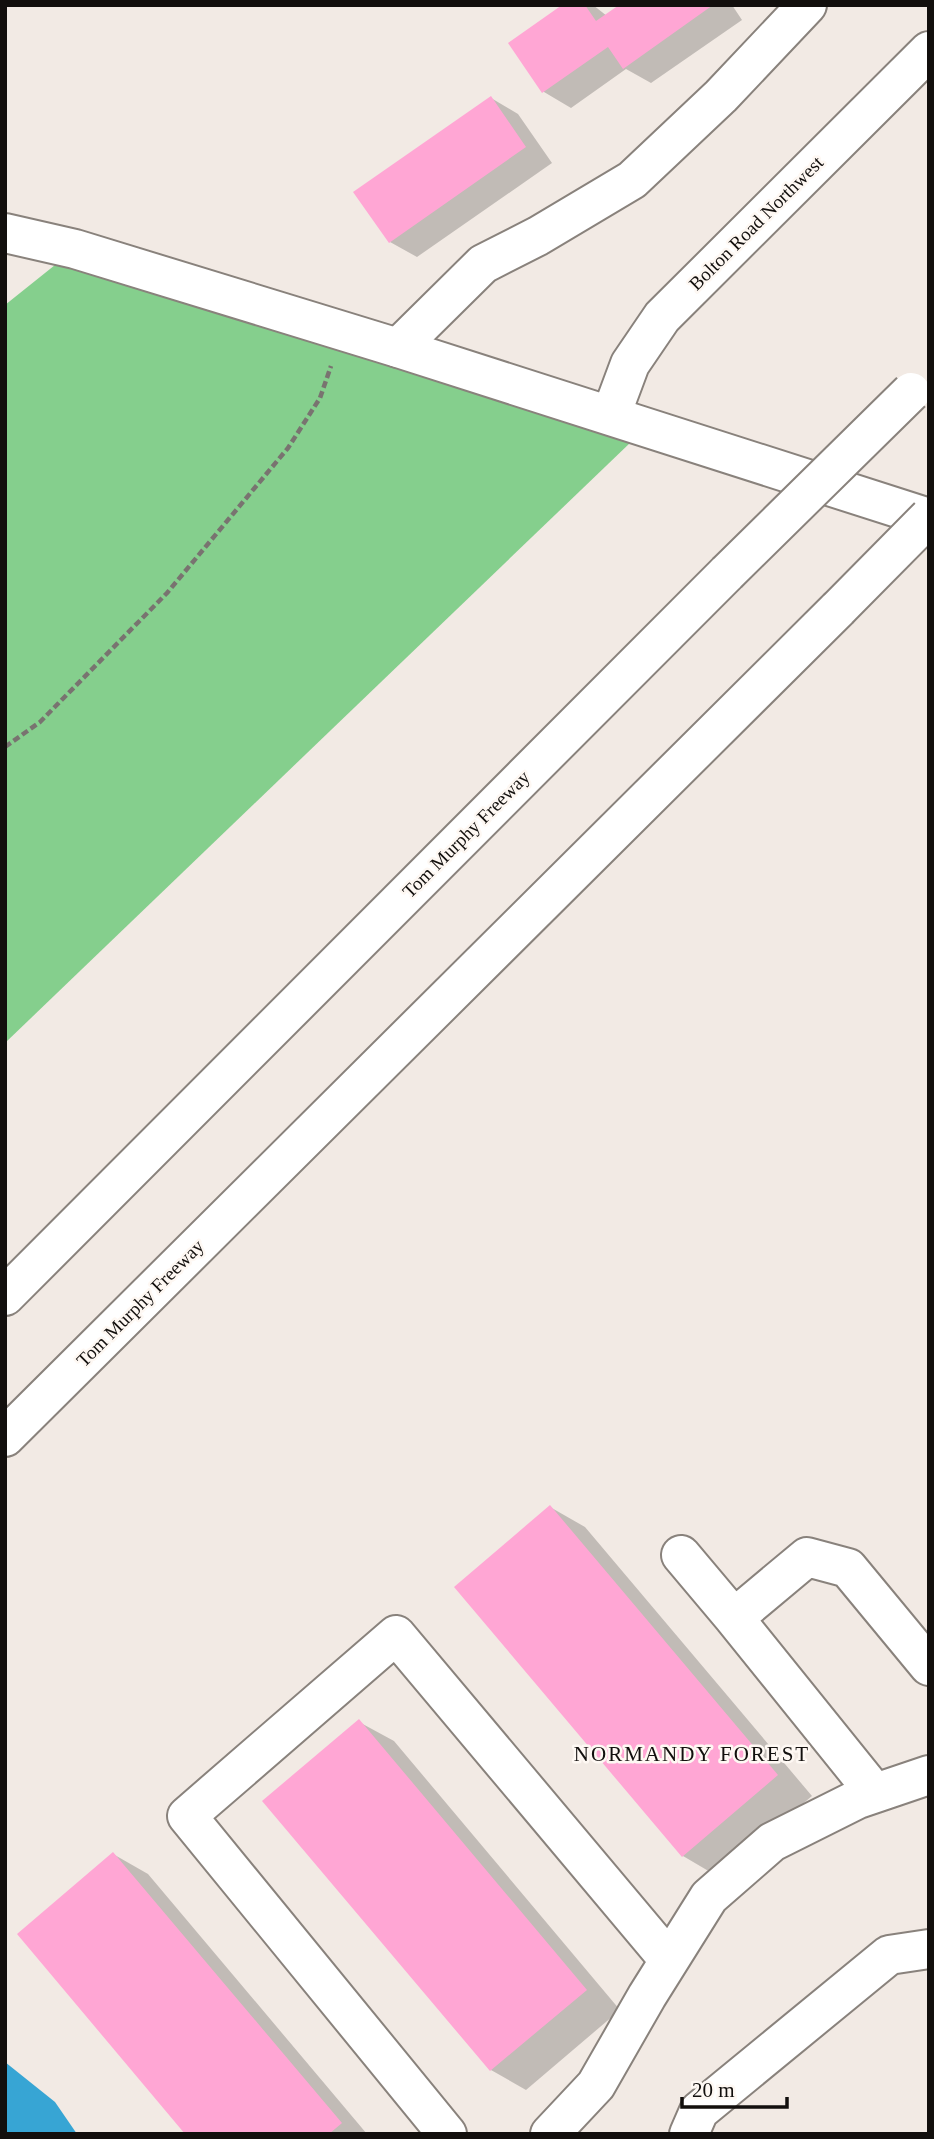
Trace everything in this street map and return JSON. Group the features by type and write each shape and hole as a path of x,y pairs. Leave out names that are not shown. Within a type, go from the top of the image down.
{"main road":[{"path":"398,348 483,264 538,236 632,180 720,96 807,5"},
{"name":"Bolton Road Northwest","path":"611,415 630,364 662,317 929,51"},
{"path":"5,233 75,249 398,348 929,518"},
{"name":"Tom Murphy Freeway","path":"5,1296 920,383"},
{"name":"Tom Murphy Freeway","path":"5,1437 929,518"},
{"path":"681,1555 875,1793"},
{"path":"734,1618 807,1557 848,1568 929,1666"},
{"path":"447,2134 187,1816 396,1634 669,1960"},
{"path":"550,2134 596,2085 709,1897 772,1842 858,1799 929,1774"},
{"path":"689,2134 699,2111 889,1955 929,1949"}],"path":[{"path":"5,747 40,722 167,593 288,448 320,398 343,332"}],"green space":[{"path":"75,249 656,418 5,1043 5,305"}],"water":[{"path":"5,2062 55,2102 77,2134 5,2134"}],"building":[{"path":"562,5 585,5 596,21 619,5 713,5 623,69 608,47 542,93 508,43"},
{"path":"491,96 526,147 389,243 353,192"},
{"path":"550,1505 778,1775 682,1857 454,1587"},
{"path":"359,1719 587,1990 490,2071 262,1801"},
{"path":"113,1852 342,2123 329,2134 185,2134 17,1934"}],"district":[{"name":"NORMANDY FOREST","path":"692,1754"}]}
